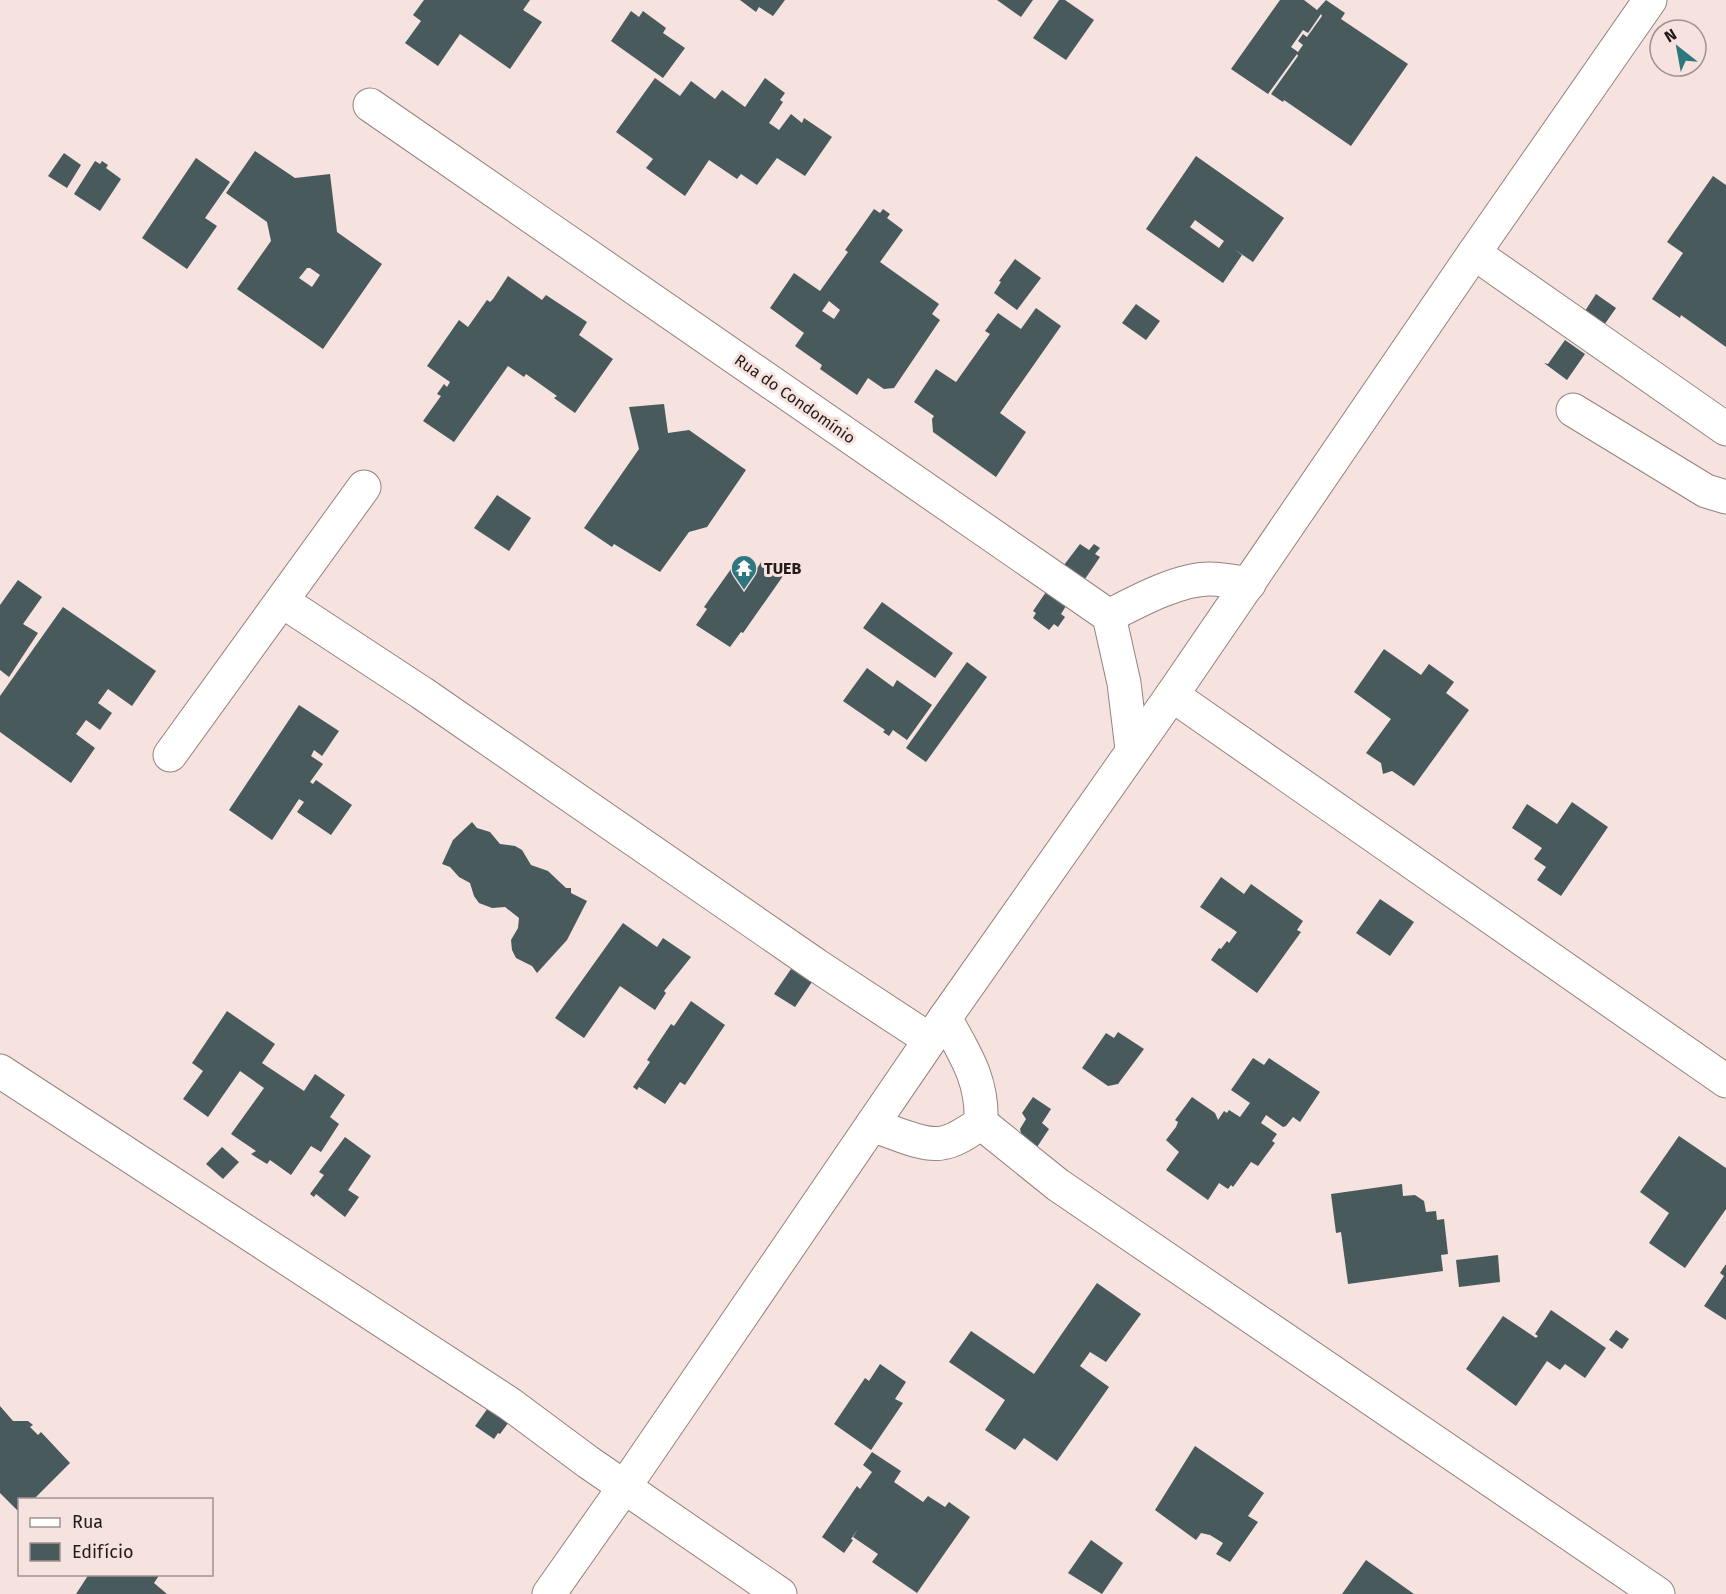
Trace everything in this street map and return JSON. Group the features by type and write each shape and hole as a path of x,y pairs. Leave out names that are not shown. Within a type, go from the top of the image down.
{"street":[{"path":"549,1594 1132,749 1249,584 1474,253 1650,0"},
{"name":"Rua do Condomínio","path":"370,105 1109,616"},
{"path":"1474,253 1726,429"},
{"path":"1574,410 1706,490 1726,497"},
{"path":"170,755 364,487"},
{"path":"1132,749 1124,683 1109,616 1155,593 1189,583 1209,579 1249,584"},
{"path":"282,601 422,693 816,965 938,1029 965,1054 978,1084 982,1105 981,1123"},
{"path":"1172,695 1726,1081"},
{"path":"0,1071 510,1404 588,1462 780,1594"},
{"path":"872,1125 926,1143 942,1143 963,1135 981,1123"},
{"path":"981,1123 1058,1185 1658,1594"}],"building":[{"path":"424,0 530,0 523,10 542,22 510,69 460,34 438,66 405,43 421,21 413,15"},
{"path":"740,0 785,0 773,16 759,7 756,12"},
{"path":"997,0 1033,0 1021,17"},
{"path":"1059,0 1065,0 1094,20 1066,60 1033,38"},
{"path":"1280,0 1304,0 1317,10 1326,0 1345,13 1341,19 1408,64 1351,146 1284,100 1283,102 1271,94 1298,56 1297,54 1268,94 1231,69","holes":["1321,14 1322,16 1307,37 1303,34 1298,41 1303,45 1298,52 1291,47 1303,30 1308,33"]},
{"path":"631,11 639,17 643,11 666,28 663,33 685,48 663,78 611,41"},
{"path":"655,78 680,96 691,81 715,99 722,90 745,107 765,78 785,93 780,100 783,102 769,123 779,130 791,114 802,123 804,118 832,137 805,176 777,158 757,185 741,174 737,179 709,160 685,196 646,168 653,159 616,132"},
{"path":"255,151 295,178 330,174 337,232 382,264 323,349 237,289 271,241 267,222 226,193","holes":["307,268 320,275 312,287 299,278"]},
{"path":"64,153 81,165 67,188 48,176"},
{"path":"1196,156 1284,218 1253,262 1234,249 1242,255 1223,283 1146,229","holes":["1195,220 1224,241 1219,248 1190,227"]},
{"path":"196,158 230,182 205,218 217,226 187,269 142,238"},
{"path":"95,161 100,164 102,161 108,165 106,168 121,179 100,211 74,194"},
{"path":"1713,176 1726,185 1726,347 1681,315 1680,318 1652,299 1683,253 1667,242"},
{"path":"874,209 880,213 883,209 890,214 887,218 903,230 880,262 939,304 932,314 940,320 894,388 884,389 868,378 857,395 820,369 822,365 795,346 804,333 770,308 794,273 820,291 848,252 845,250","holes":["829,301 840,310 834,319 822,311"]},
{"path":"1015,259 1041,278 1017,310 994,293 1001,282 999,281"},
{"path":"508,276 542,300 546,295 587,322 579,335 613,359 575,413 554,398 557,396 526,374 524,377 508,366 454,442 423,421 441,396 437,394 444,384 447,387 450,382 427,366 459,320 468,327 487,300 490,302 493,299"},
{"path":"1596,294 1616,308 1602,328 1583,314"},
{"path":"1136,304 1160,321 1146,340 1122,323"},
{"path":"1036,308 1061,326 1000,413 1026,432 996,477 933,432 932,419 934,416 914,402 936,369 956,382 990,334 985,331 998,313 1021,329"},
{"path":"1565,340 1585,354 1567,380 1544,363 1548,364"},
{"path":"664,404 668,433 689,430 746,470 707,527 689,532 660,572 614,544 612,547 584,528 639,449 629,407"},
{"path":"497,495 531,518 509,551 474,528"},
{"path":"1080,544 1089,550 1094,544 1100,548 1095,554 1100,557 1085,579 1064,565"},
{"name":"TUEB","path":"774,560 786,568 783,576 743,633 741,632 730,647 696,625 707,609 704,607 736,562 753,574 762,561 769,566"},
{"path":"18,580 42,597 23,624 38,633 9,677 0,670 0,605"},
{"path":"1046,592 1066,606 1061,614 1065,617 1058,627 1054,624 1049,630 1033,618 1036,613 1033,611"},
{"path":"882,602 953,653 935,678 863,628"},
{"path":"63,607 156,671 132,706 108,689 98,703 112,713 100,730 86,720 76,734 95,748 71,783 0,732 0,696"},
{"path":"1384,649 1421,675 1429,664 1454,682 1446,693 1469,710 1414,786 1392,771 1383,774 1381,763 1366,753 1391,719 1354,692"},
{"path":"967,662 987,677 926,762 906,748"},
{"path":"867,668 893,687 897,680 932,705 907,740 893,730 889,736 883,732 885,730 843,701"},
{"path":"299,705 339,731 322,756 314,750 311,756 323,764 310,782 313,784 316,780 352,805 331,835 297,812 304,802 299,799 272,840 229,810"},
{"path":"1572,802 1608,827 1561,896 1537,880 1546,867 1534,859 1542,848 1512,828 1527,804 1557,824"},
{"path":"472,822 477,828 490,832 500,844 515,846 522,850 531,865 548,871 566,888 571,888 571,893 587,901 567,940 537,973 532,966 516,958 512,950 511,940 518,928 519,918 505,907 492,908 479,903 470,883 459,877 450,867 442,864 453,840"},
{"path":"1221,877 1244,894 1251,884 1303,921 1297,930 1301,932 1257,993 1211,960 1219,948 1221,949 1227,941 1229,943 1237,932 1200,907"},
{"path":"1380,899 1414,922 1390,956 1356,933"},
{"path":"623,923 657,947 663,938 691,957 664,991 666,993 655,1010 620,986 584,1038 555,1018"},
{"path":"791,969 812,982 795,1007 774,994"},
{"path":"691,1001 725,1025 685,1085 680,1082 665,1104 639,1087 637,1090 633,1087 650,1062 647,1060 671,1024 674,1026"},
{"path":"227,1011 275,1044 262,1063 304,1091 315,1074 345,1095 330,1117 339,1124 321,1152 311,1146 291,1175 270,1160 267,1164 251,1154 256,1151 231,1134 264,1088 240,1071 208,1117 183,1099 203,1071 192,1063"},
{"path":"1118,1032 1144,1049 1118,1084 1108,1086 1082,1068 1106,1033 1114,1038"},
{"path":"1253,1058 1264,1065 1269,1058 1320,1092 1300,1122 1293,1117 1283,1127 1266,1115 1261,1123 1277,1134 1272,1141 1275,1143 1258,1166 1251,1162 1233,1187 1231,1185 1228,1189 1219,1183 1208,1200 1166,1170 1179,1152 1166,1140 1176,1127 1178,1122 1175,1120 1192,1097 1215,1113 1218,1120 1224,1111 1227,1113 1229,1110 1240,1117 1250,1103 1231,1090"},
{"path":"1033,1097 1051,1109 1042,1123 1049,1129 1037,1147 1022,1137 1020,1129 1026,1119 1022,1113"},
{"path":"1679,1136 1726,1168 1726,1209 1685,1268 1649,1243 1669,1213 1640,1192"},
{"path":"345,1137 371,1156 348,1190 359,1197 345,1217 316,1194 314,1197 310,1194 324,1175 319,1172"},
{"path":"222,1147 239,1162 223,1179 206,1164"},
{"path":"1402,1184 1403,1196 1415,1195 1424,1201 1426,1212 1436,1211 1437,1220 1444,1219 1448,1254 1441,1255 1443,1271 1348,1284 1341,1232 1336,1233 1331,1194"},
{"path":"1498,1255 1500,1282 1459,1287 1456,1260"},
{"path":"1726,1264 1726,1320 1704,1306 1724,1276 1720,1273"},
{"path":"1097,1283 1141,1314 1106,1362 1090,1352 1080,1366 1109,1387 1057,1461 1024,1438 1015,1450 985,1430 1005,1400 949,1362 971,1331 1034,1374"},
{"path":"1551,1310 1606,1348 1585,1378 1565,1364 1560,1370 1547,1361 1516,1406 1466,1369 1503,1316 1536,1338 1538,1336 1535,1334"},
{"path":"1616,1330 1629,1339 1622,1349 1609,1340"},
{"path":"880,1364 906,1382 895,1399 903,1403 871,1450 834,1424 865,1378 869,1381"},
{"path":"493,1401 514,1415 494,1439 475,1426"},
{"path":"0,1406 13,1421 28,1421 33,1425 30,1427 38,1435 41,1432 70,1463 35,1498 18,1498 18,1511 0,1493"},
{"path":"1195,1446 1264,1493 1248,1516 1258,1522 1230,1562 1216,1554 1223,1543 1210,1535 1201,1533 1196,1540 1155,1510"},
{"path":"872,1452 901,1471 894,1482 923,1502 928,1496 945,1507 949,1502 970,1517 917,1593 872,1562 878,1554 853,1537 858,1529 851,1539 853,1540 844,1553 822,1537 857,1486 860,1489 872,1472 863,1465"},
{"path":"1091,1540 1123,1563 1102,1594 1068,1573"},
{"path":"1366,1560 1414,1594 1342,1594"},
{"path":"88,1576 159,1576 154,1583 167,1594 76,1594"}],"place":[{"name":"TUEB","path":"744,591"}]}
